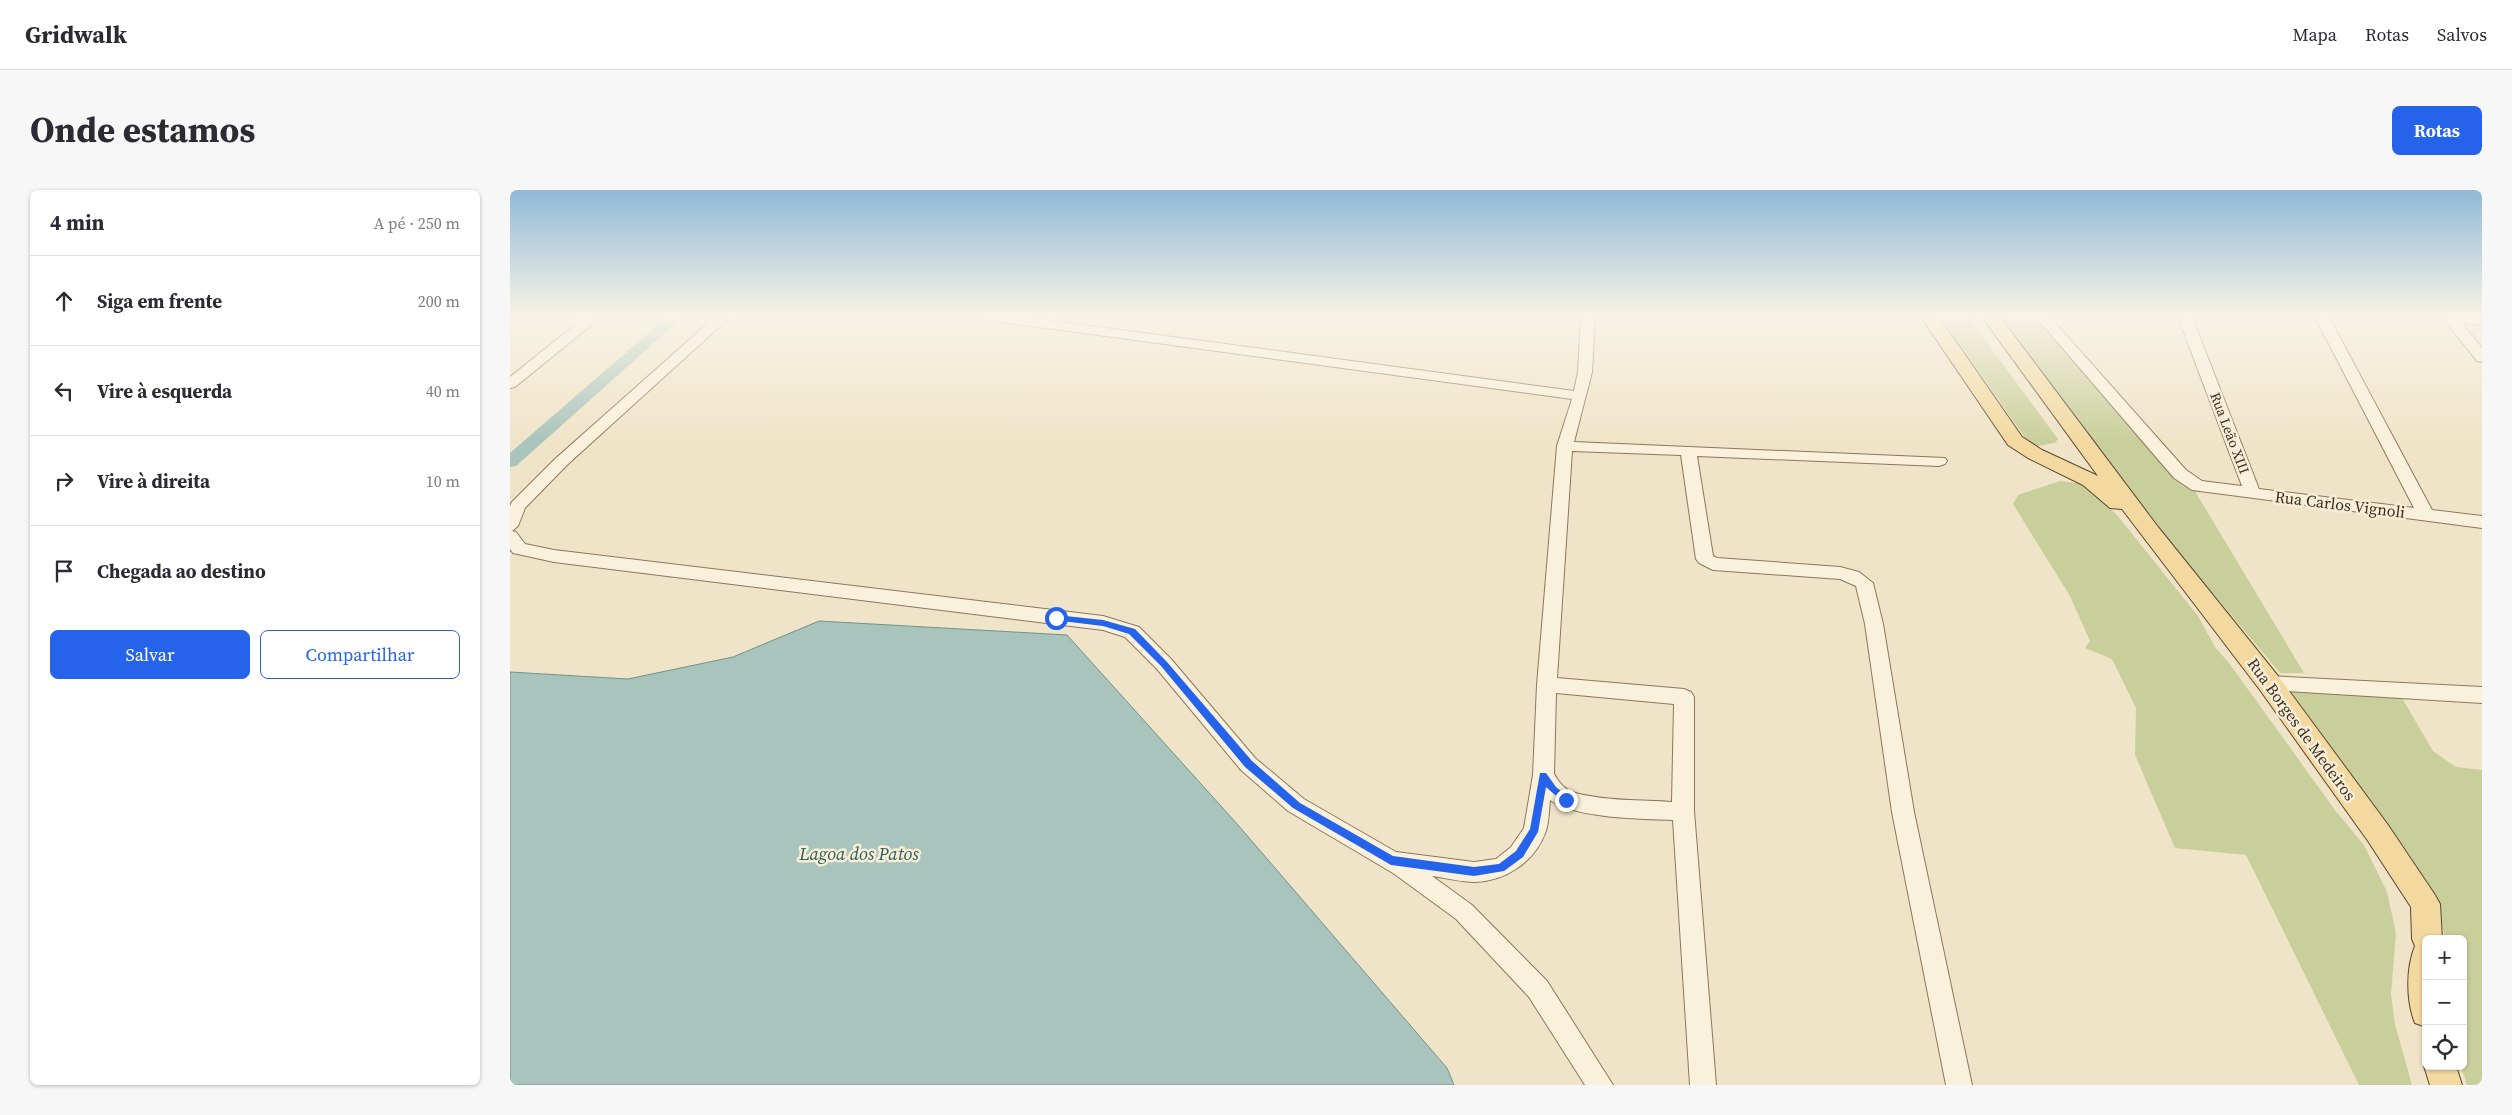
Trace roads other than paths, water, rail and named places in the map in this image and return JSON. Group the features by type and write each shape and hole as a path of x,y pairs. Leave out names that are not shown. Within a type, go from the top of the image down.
{"main road":[{"path":"1959,359 2015,440 2027,449 2090,480 2125,508"},
{"name":"Rua Borges de Medeiros","path":"2008,359 2073,447 2125,508 2150,532"},
{"path":"2016,359 2070,430 2073,447 2065,451 2056,452 2027,449"},
{"name":"Rua Borges de Medeiros","path":"2021,359 2150,532 2269,683 2378,833 2425,904 2427,935"},
{"path":"2441,1070 2446,1085"}],"street":[{"path":"510,384 542,359"},
{"path":"510,526 518,506 562,462 675,359"},
{"path":"1303,359 1580,396"},
{"path":"1391,860 1474,872 1501,868 1519,854 1535,830 1543,776 1547,685 1565,446 1586,372 1586,359"},
{"name":"Rua Carlos Vignoli","path":"2079,359 2180,474 2198,486 2482,522"},
{"name":"Rua Leão XIII","path":"2201,359 2254,493"},
{"path":"2344,359 2426,515"},
{"path":"1565,446 1939,461"},
{"path":"1688,451 1705,559 1713,564 1840,573 1853,576 1864,584 1874,624 1903,812 1959,1085"},
{"path":"510,536 519,549 554,556 1103,623 1132,632 1164,664 1248,764 1296,805 1391,860 1464,912 1538,989 1600,1085"},
{"path":"2269,683 2482,695"},
{"path":"1547,685 1684,697 1683,811 1703,1085"},
{"path":"1543,776 1553,790 1566,800 1629,809 1683,811"}],"water":[{"name":"Lagoa dos Patos","path":"819,621 1067,635 1238,825 1447,1068 1454,1085 510,1085 510,672 628,679 733,657"}],"waterway":[{"path":"510,462 628,359"}]}
